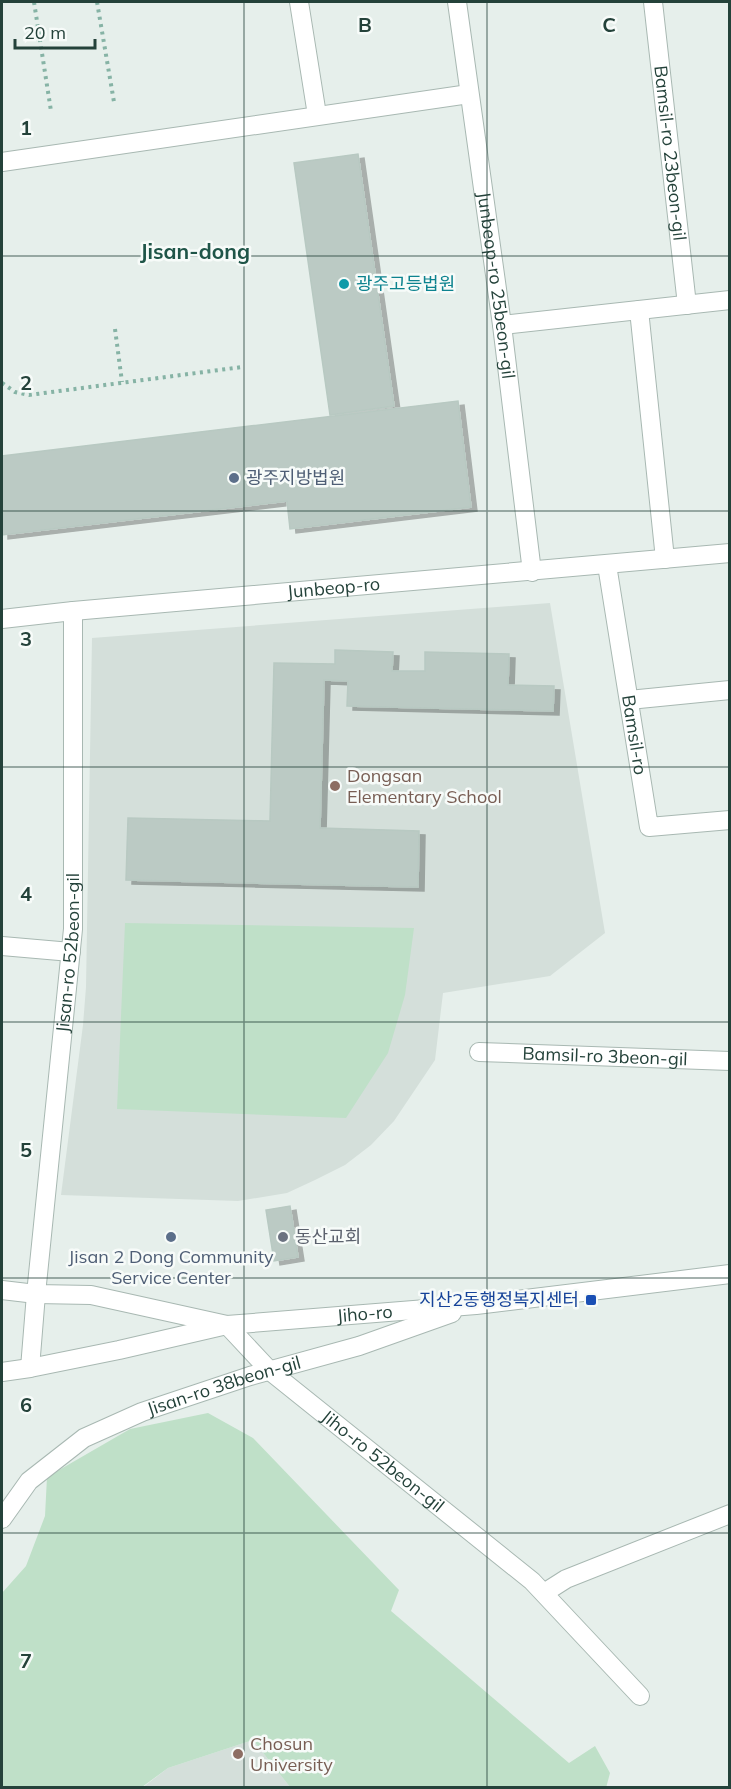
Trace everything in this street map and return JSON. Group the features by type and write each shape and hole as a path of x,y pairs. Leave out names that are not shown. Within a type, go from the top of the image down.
{"street":[{"path":"299,2 317,116"},
{"name":"Junbeop-ro 25beon-gil","path":"457,2 502,324 532,572"},
{"name":"Bamsil-ro 23beon-gil","path":"653,2 687,305"},
{"path":"2,162 469,94"},
{"path":"502,324 729,300"},
{"path":"639,310 665,559"},
{"name":"Junbeop-ro","path":"2,619 729,553"},
{"name":"Bamsil-ro","path":"608,565 649,827 729,820"},
{"name":"Jisan-ro 52beon-gil","path":"30,1368 73,929 73,611"},
{"path":"629,700 729,690"},
{"path":"2,946 71,952"},
{"name":"Bamsil-ro 3beon-gil","path":"479,1052 729,1061"},
{"name":"Jiho-ro","path":"2,1372 30,1368 227,1325 476,1305 729,1274"},
{"path":"2,1290 36,1294 91,1295 227,1325"},
{"name":"Jisan-ro 38beon-gil","path":"2,1519 29,1481 84,1438 142,1412 270,1371 359,1346 476,1305"},
{"name":"Jiho-ro 52beon-gil","path":"227,1325 270,1371 532,1581 640,1696"},
{"path":"544,1593 566,1579 729,1514"}],"path":[{"path":"34,2 51,111"},
{"path":"98,2 114,102"},
{"path":"115,329 122,382"},
{"path":"2,383 15,392 29,395 242,367"}],"shaded area":[{"name":"Dongsan Elementary School","path":"550,603 605,933 550,976 443,993 435,1060 394,1121 371,1145 345,1165 315,1180 287,1193 238,1201 61,1195 86,987 92,638"},
{"name":"Chosun University","path":"253,1740 290,1787 142,1788 168,1768"}],"green space":[{"path":"125,923 414,928 405,995 388,1053 346,1118 117,1109"},
{"path":"208,1413 253,1438 399,1590 391,1611 569,1763 595,1746 610,1773 606,1788 290,1787 253,1740 168,1768 142,1787 2,1787 2,1593 26,1566 45,1516 47,1477 130,1429"}],"building":[{"name":"광주고등법원","path":"358,154 394,406 330,415 294,163"},
{"name":"광주지방법원","path":"458,401 471,507 290,529 287,501 2,535 2,456"},
{"path":"335,650 393,652 392,671 425,671 425,652 509,654 508,685 554,686 553,711 347,706 348,681 324,680 320,828 419,831 418,887 126,880 128,818 270,821 274,663 335,664"},
{"path":"290,1206 298,1257 274,1261 266,1210"}],"place":[{"name":"광주고등법원","path":"344,284"},
{"name":"광주지방법원","path":"234,478"},
{"name":"Dongsan Elementary School","path":"335,786"},
{"name":"Jisan 2 Dong Community Service Center","path":"171,1237"},
{"name":"동산교회","path":"283,1237"},
{"name":"지산2동행정복지센터","path":"591,1300"},
{"name":"Chosun University","path":"238,1754"}],"district":[{"name":"Jisan-dong","path":"195,252"}]}
